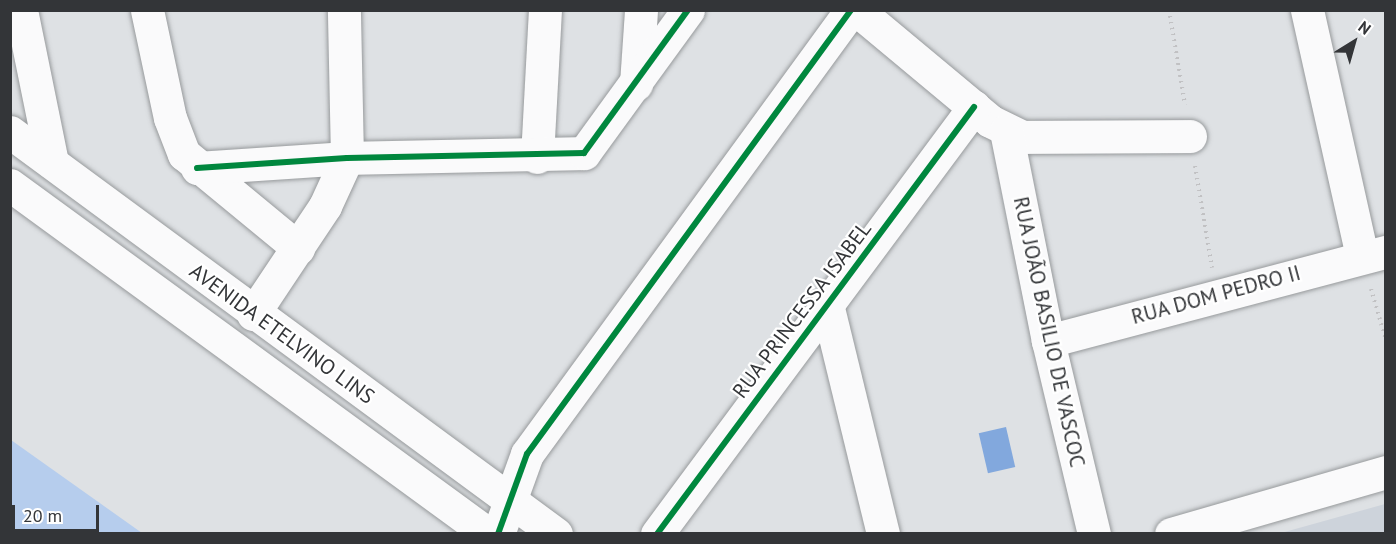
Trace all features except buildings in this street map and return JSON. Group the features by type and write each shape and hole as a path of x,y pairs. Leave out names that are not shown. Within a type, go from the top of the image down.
{"street":[{"path":"21,10 52,162"},
{"path":"147,10 176,136 197,168 298,248"},
{"path":"253,314 298,248 347,158 344,10"},
{"path":"537,157 545,10"},
{"path":"636,84 641,10"},
{"path":"197,168 347,158 537,157 588,150 688,10"},
{"path":"498,534 507,498 527,454 851,10"},
{"path":"857,10 1006,131 1041,140 1190,136"},
{"path":"1307,10 1374,254"},
{"name":"RUA PRINCESSA ISABEL","path":"657,534 974,106"},
{"name":"RUA JOÃO BASILIO DE VASCOC","path":"1006,131 1048,341 1094,534"},
{"name":"AVENIDA ETELVINO LINS","path":"10,132 253,314 554,533"},
{"name":"AVENIDA ETELVINO LINS","path":"10,185 488,534"},
{"name":"RUA DOM PEDRO II","path":"1048,341 1374,254"},
{"path":"827,304 883,534"},
{"path":"297,394 320,363"},
{"path":"1171,534 1386,472"}],"path":[{"path":"1374,254 1386,340"}],"shaded area":[{"path":"11,440 142,533 11,533"},
{"path":"1385,504 1385,533 1281,533"}],"water":[{"path":"1006,427 1015,467 988,473 979,433"}],"cycle path":[{"path":"197,168 347,158 584,153 688,10"},
{"path":"498,534 527,454 851,10"},
{"path":"657,534 974,107"}]}
